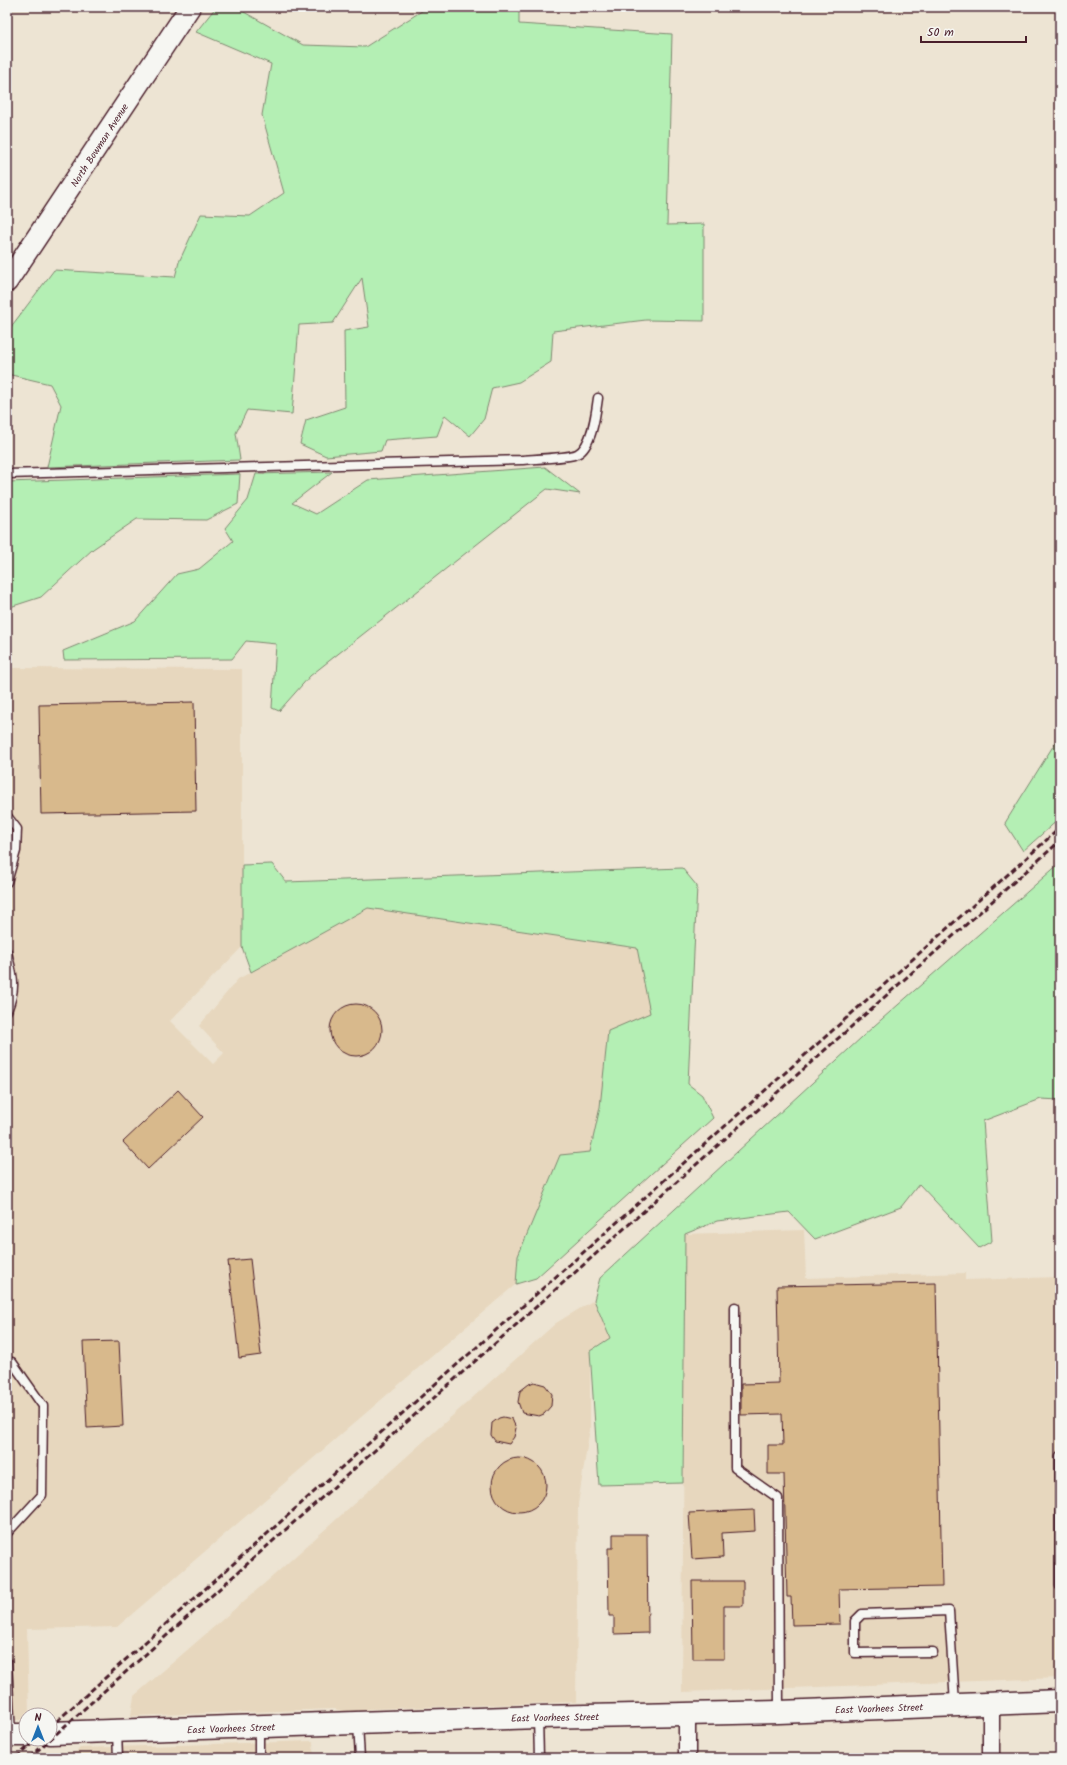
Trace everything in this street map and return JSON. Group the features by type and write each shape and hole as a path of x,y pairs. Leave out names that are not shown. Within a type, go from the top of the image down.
{"main road":[{"name":"East Voorhees Street","path":"58,1734 538,1717 779,1712 1060,1701"}],"street":[{"name":"North Bowman Avenue","path":"7,282 190,7"},
{"path":"991,1703 991,1758"},
{"path":"687,1714 687,1758"}],"lane":[{"path":"7,474 521,460 576,455 585,447 593,427 598,398"},
{"path":"7,816 17,828 16,851 7,882"},
{"path":"7,952 13,980 13,995 7,1011"},
{"path":"735,1307 735,1468 778,1498 779,1712"},
{"path":"7,1362 12,1362 43,1406 42,1495 7,1533"},
{"path":"1060,1456 1060,1586"},
{"path":"933,1652 855,1653 855,1621 862,1614 949,1611 955,1704"},
{"path":"7,1662 15,1735"},
{"path":"538,1717 539,1758"},
{"path":"358,1723 360,1758"},
{"path":"259,1727 259,1758"},
{"path":"117,1732 118,1758"}],"shaded area":[{"path":"7,668 242,669 242,947 170,1021 213,1064 224,1053 199,1026 238,979 368,908 637,948 651,1013 600,1107 590,1152 518,1256 516,1284 117,1627 27,1629 29,1707 18,1707 18,1720 7,1720"},
{"path":"804,1230 806,1278 965,1273 965,1280 1060,1277 1060,1678 682,1692 685,1234"},
{"path":"594,1300 610,1338 590,1351 590,1428 578,1504 576,1702 369,1709 352,1714 335,1709 131,1716 134,1696 273,1576 556,1323"},
{"path":"313,1741 314,1758 70,1758 80,1748"}],"green space":[{"path":"216,7 235,7 303,45 365,47 428,7 519,7 519,24 672,34 667,225 704,224 704,321 646,320 553,331 551,362 519,382 492,388 484,419 470,436 445,415 437,436 385,440 381,451 326,456 300,444 306,420 345,407 344,331 369,327 362,278 333,323 299,325 292,414 247,410 236,433 240,460 47,467 61,405 50,384 7,374 7,332 54,270 175,277 179,262 201,214 250,216 284,193 262,115 271,64 196,32"},
{"path":"545,467 580,494 547,489 310,676 279,711 272,708 276,644 246,641 232,659 64,660 63,651 135,621 177,574 199,569 233,541 225,528 248,500 256,474 332,472 292,503 316,514 368,480"},
{"path":"240,474 238,504 206,520 137,519 93,549 41,597 7,608 7,482"},
{"path":"1060,735 1060,818 1023,851 1005,823"},
{"path":"1060,863 1060,1100 1041,1099 983,1121 992,1241 979,1248 919,1184 901,1207 815,1239 789,1212 717,1221 685,1234 683,1483 599,1485 590,1351 610,1338 594,1300 600,1278 874,1026"},
{"path":"272,864 286,882 682,868 697,886 688,1084 702,1095 713,1118 536,1278 516,1284 518,1256 560,1155 590,1152 600,1107 608,1031 650,1013 637,948 368,908 251,972 242,947 242,865"}],"building":[{"path":"194,702 196,811 41,814 39,705"},
{"path":"356,1004 366,1006 374,1012 380,1020 382,1030 380,1040 374,1048 366,1054 356,1056 346,1054 338,1048 332,1040 330,1030 332,1020 338,1012 346,1006"},
{"path":"178,1090 203,1117 148,1169 123,1142"},
{"path":"250,1259 261,1355 239,1358 228,1261"},
{"path":"936,1283 942,1587 839,1589 840,1624 792,1625 791,1597 787,1597 784,1474 768,1474 768,1445 783,1445 782,1414 741,1415 741,1384 779,1383 777,1286"},
{"path":"119,1341 123,1426 87,1428 83,1342"},
{"path":"534,1382 545,1385 552,1394 551,1406 544,1414 539,1416 522,1413 518,1402 520,1391"},
{"path":"503,1417 512,1419 516,1428 514,1437 509,1444 495,1441 491,1435 492,1423"},
{"path":"519,1458 529,1460 538,1466 544,1475 546,1485 544,1495 538,1504 529,1510 519,1512 509,1510 500,1504 494,1495 492,1485 494,1475 500,1466 509,1460"},
{"path":"754,1510 755,1531 722,1533 723,1557 692,1559 689,1513"},
{"path":"613,1534 647,1534 648,1633 614,1634 614,1616 609,1616 608,1548 613,1548"},
{"path":"692,1581 743,1581 743,1606 724,1606 724,1659 693,1659"}],"railway":[{"path":"58,1720 1060,828"},
{"path":"29,1758 1060,841"},
{"path":"16,1758 28,1747"}]}
